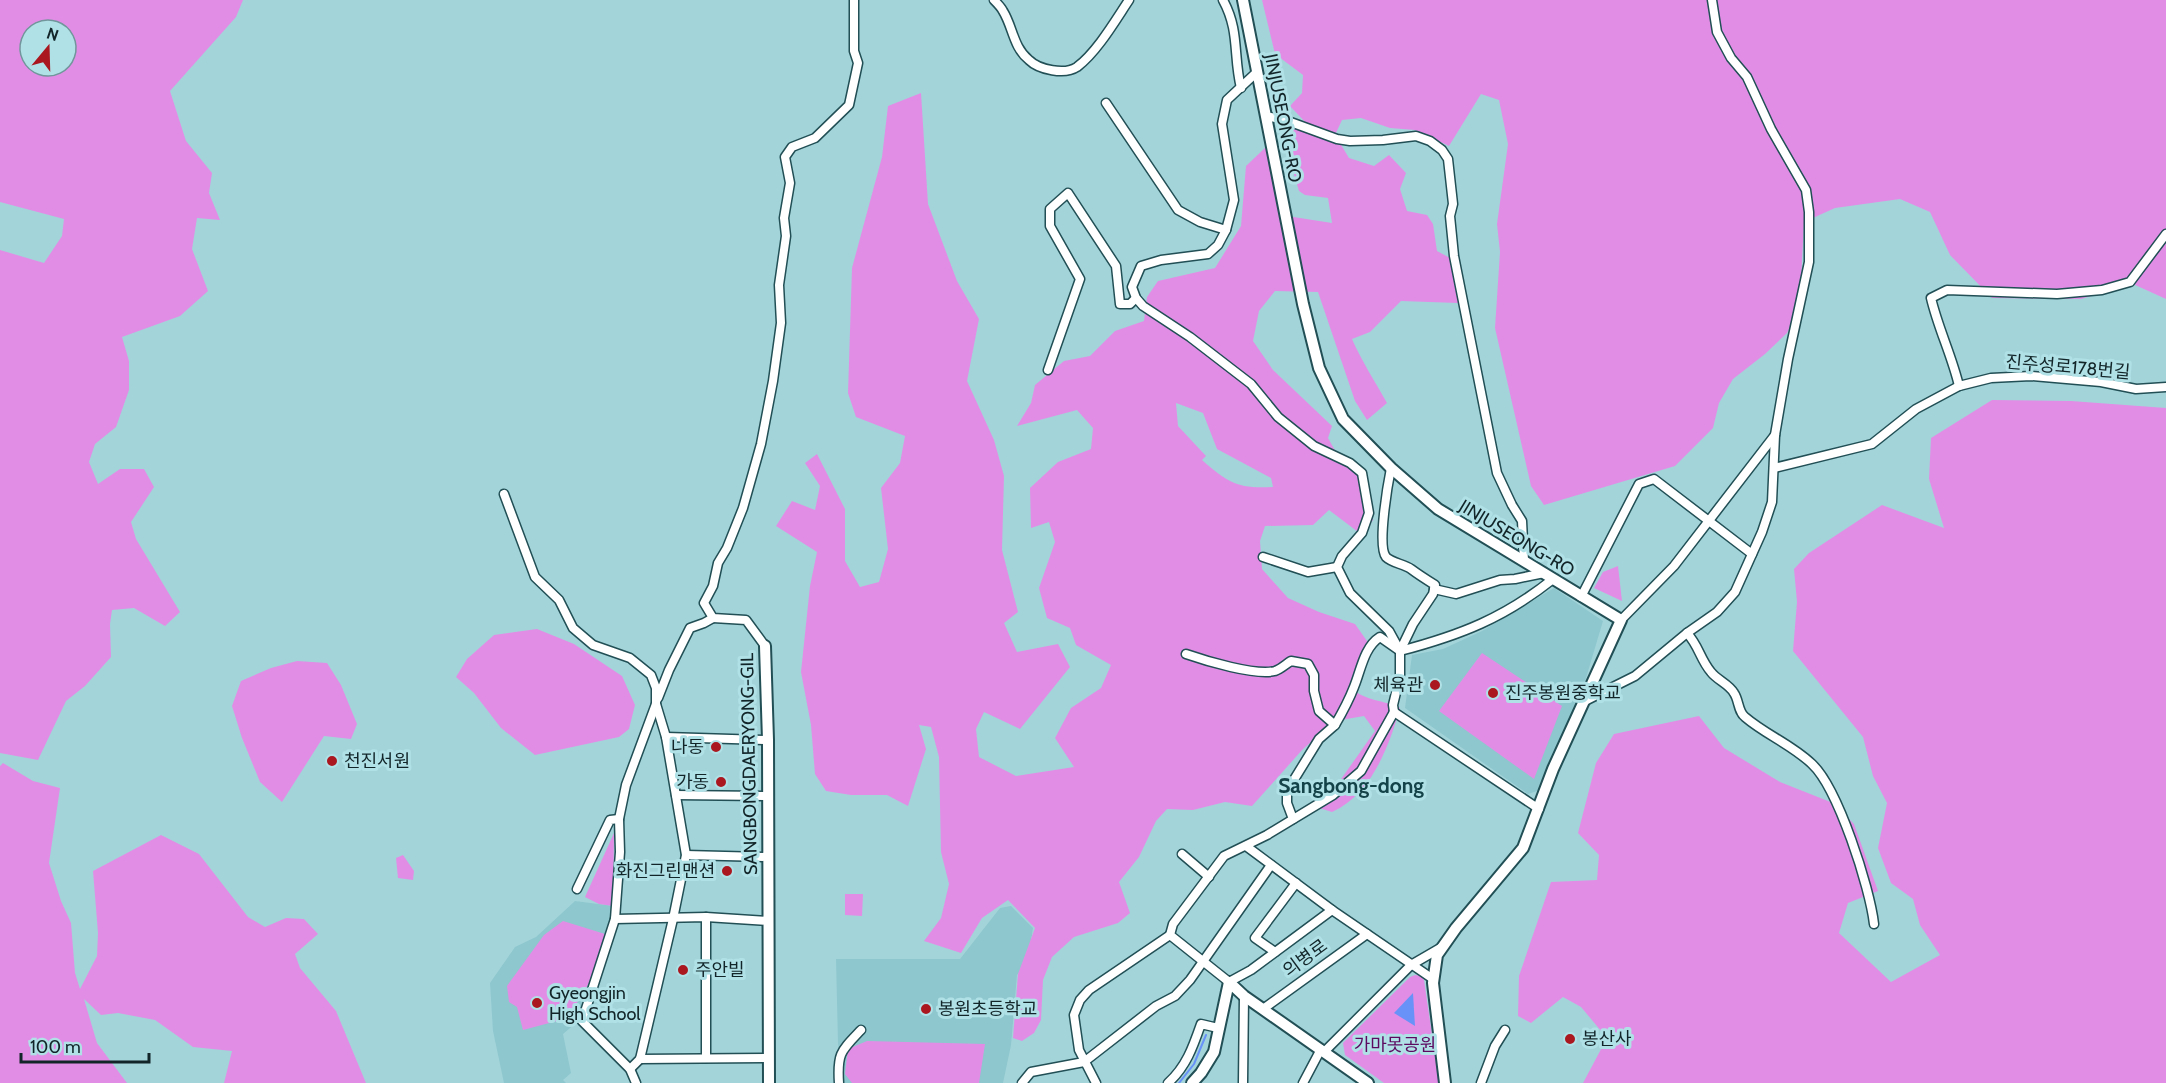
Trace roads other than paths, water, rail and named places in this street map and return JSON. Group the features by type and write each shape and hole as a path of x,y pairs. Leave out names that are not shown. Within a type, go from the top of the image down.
{"main road":[{"name":"JINJUSEONG-RO","path":"1243,0 1303,304 1319,368 1343,419 1391,468 1438,509 1621,620"},
{"path":"1445,1083 1433,983 1437,955 1523,848 1554,769 1621,620"},
{"name":"SANGBONGDAERYONG-GIL","path":"765,646 768,740 770,1083"},
{"path":"1192,1083 1214,1052 1229,982 1244,996 1368,1083"}],"street":[{"path":"636,1083 630,1069 582,1021 615,919 620,852 619,819 626,785 669,670 690,628 713,618 704,603 713,586 718,563 727,548 743,508 761,444 773,381 781,323 779,285 786,236 784,218 790,183 785,157 792,147 815,138 849,105 858,63 854,51 854,0"},
{"path":"994,0 1003,10 1014,40 1029,61 1047,70 1068,70 1077,67 1092,51 1129,0"},
{"path":"1223,0 1230,14 1237,44 1236,69 1241,88"},
{"path":"1583,702 1635,676 1687,633 1717,612 1735,592 1762,532 1772,502 1775,435 1788,359 1809,262 1809,212 1806,190 1771,129 1747,77 1731,58 1717,32 1712,0"},
{"path":"1257,72 1227,100 1222,124 1234,200 1226,230 1218,245 1208,254 1161,260 1141,266 1132,287 1136,298 1143,306 1190,337 1251,384 1278,417 1314,446 1350,463 1362,474 1369,513 1362,533 1342,555 1337,567 1350,593 1389,631 1400,651"},
{"path":"1106,103 1178,210 1200,222 1226,230"},
{"path":"1266,116 1350,141 1416,136 1430,141 1443,150 1450,162 1453,204 1450,216 1454,256 1497,473 1522,521 1524,561"},
{"path":"1048,370 1080,279 1050,226 1050,208 1068,193 1116,266 1120,304 1130,304 1136,298"},
{"path":"1959,386 1954,362 1931,298 1947,290 2057,294 2102,290 2130,282 2166,234"},
{"name":"진주성로178번길","path":"1774,468 1872,444 1916,409 1959,386 1991,378 2031,376 2101,382 2136,389 2166,387"},
{"path":"1621,620 1674,566 1775,435"},
{"path":"1096,1083 1079,1050 1074,1015 1080,1000 1089,990 1170,935 1173,924 1224,856 1246,846 1333,795 1361,771 1394,712 1393,705 1400,676 1400,651 1413,624 1433,594 1435,585 1412,570 1388,559 1382,551 1384,500 1391,468"},
{"path":"1581,597 1639,484 1654,479 1752,554"},
{"path":"504,494 536,577 559,600 573,628 593,645 630,658 651,675 656,688 656,704 666,737 686,855 640,1059 630,1069"},
{"path":"1263,557 1308,572 1337,567"},
{"path":"1434,590 1456,594 1500,580 1549,576"},
{"path":"1293,819 1287,803 1287,791 1319,740 1335,725 1374,640 1380,637 1400,651 1446,639 1486,622 1526,600 1549,576"},
{"name":"SANGBONGDAERYONG-GIL","path":"713,618 746,620 765,646"},
{"path":"1687,633 1697,644 1712,673 1734,692 1743,716 1792,746 1814,765 1827,782 1872,903 1874,924"},
{"path":"1186,654 1264,673 1278,670 1291,661 1308,664 1314,675 1314,691 1319,711 1335,725"},
{"path":"1394,712 1539,809"},
{"path":"666,737 768,740"},
{"path":"676,795 768,796"},
{"path":"577,889 610,820 619,819"},
{"path":"1246,846 1332,910 1411,964 1433,983"},
{"path":"1182,854 1209,877"},
{"path":"686,855 768,857"},
{"path":"1022,1083 1031,1072 1084,1062 1156,1006 1175,996 1202,963 1271,865"},
{"path":"1275,952 1255,938 1296,883"},
{"path":"1170,935 1202,963 1229,982 1251,970 1332,910"},
{"path":"615,919 706,917 769,921"},
{"path":"706,917 706,1059"},
{"name":"의병로","path":"1263,1009 1367,934"},
{"path":"1304,1083 1322,1050 1411,964 1442,947"},
{"path":"1243,1083 1244,996"},
{"path":"1167,1083 1180,1072 1201,1024 1218,1029"},
{"path":"839,1083 838,1067 841,1051 861,1030"},
{"path":"1481,1083 1495,1046 1505,1030"},
{"path":"640,1059 769,1058"}],"water":[{"path":"1413,993 1415,1026 1394,1013"}],"waterway":[{"path":"1179,1083 1194,1064 1206,1035"}],"place":[{"name":"체육관","path":"1435,685"},
{"name":"진주봉원중학교","path":"1493,693"},
{"name":"나동","path":"716,747"},
{"name":"천진서원","path":"332,761"},
{"name":"가동","path":"721,782"},
{"name":"화진그린맨션","path":"727,871"},
{"name":"주안빌","path":"683,970"},
{"name":"Gyeongjin High School","path":"537,1003"},
{"name":"봉원초등학교","path":"926,1009"},
{"name":"봉산사","path":"1570,1039"}],"district":[{"name":"Sangbong-dong","path":"1351,786"}],"park label":[{"name":"가마못공원","path":"1395,1045"}]}
